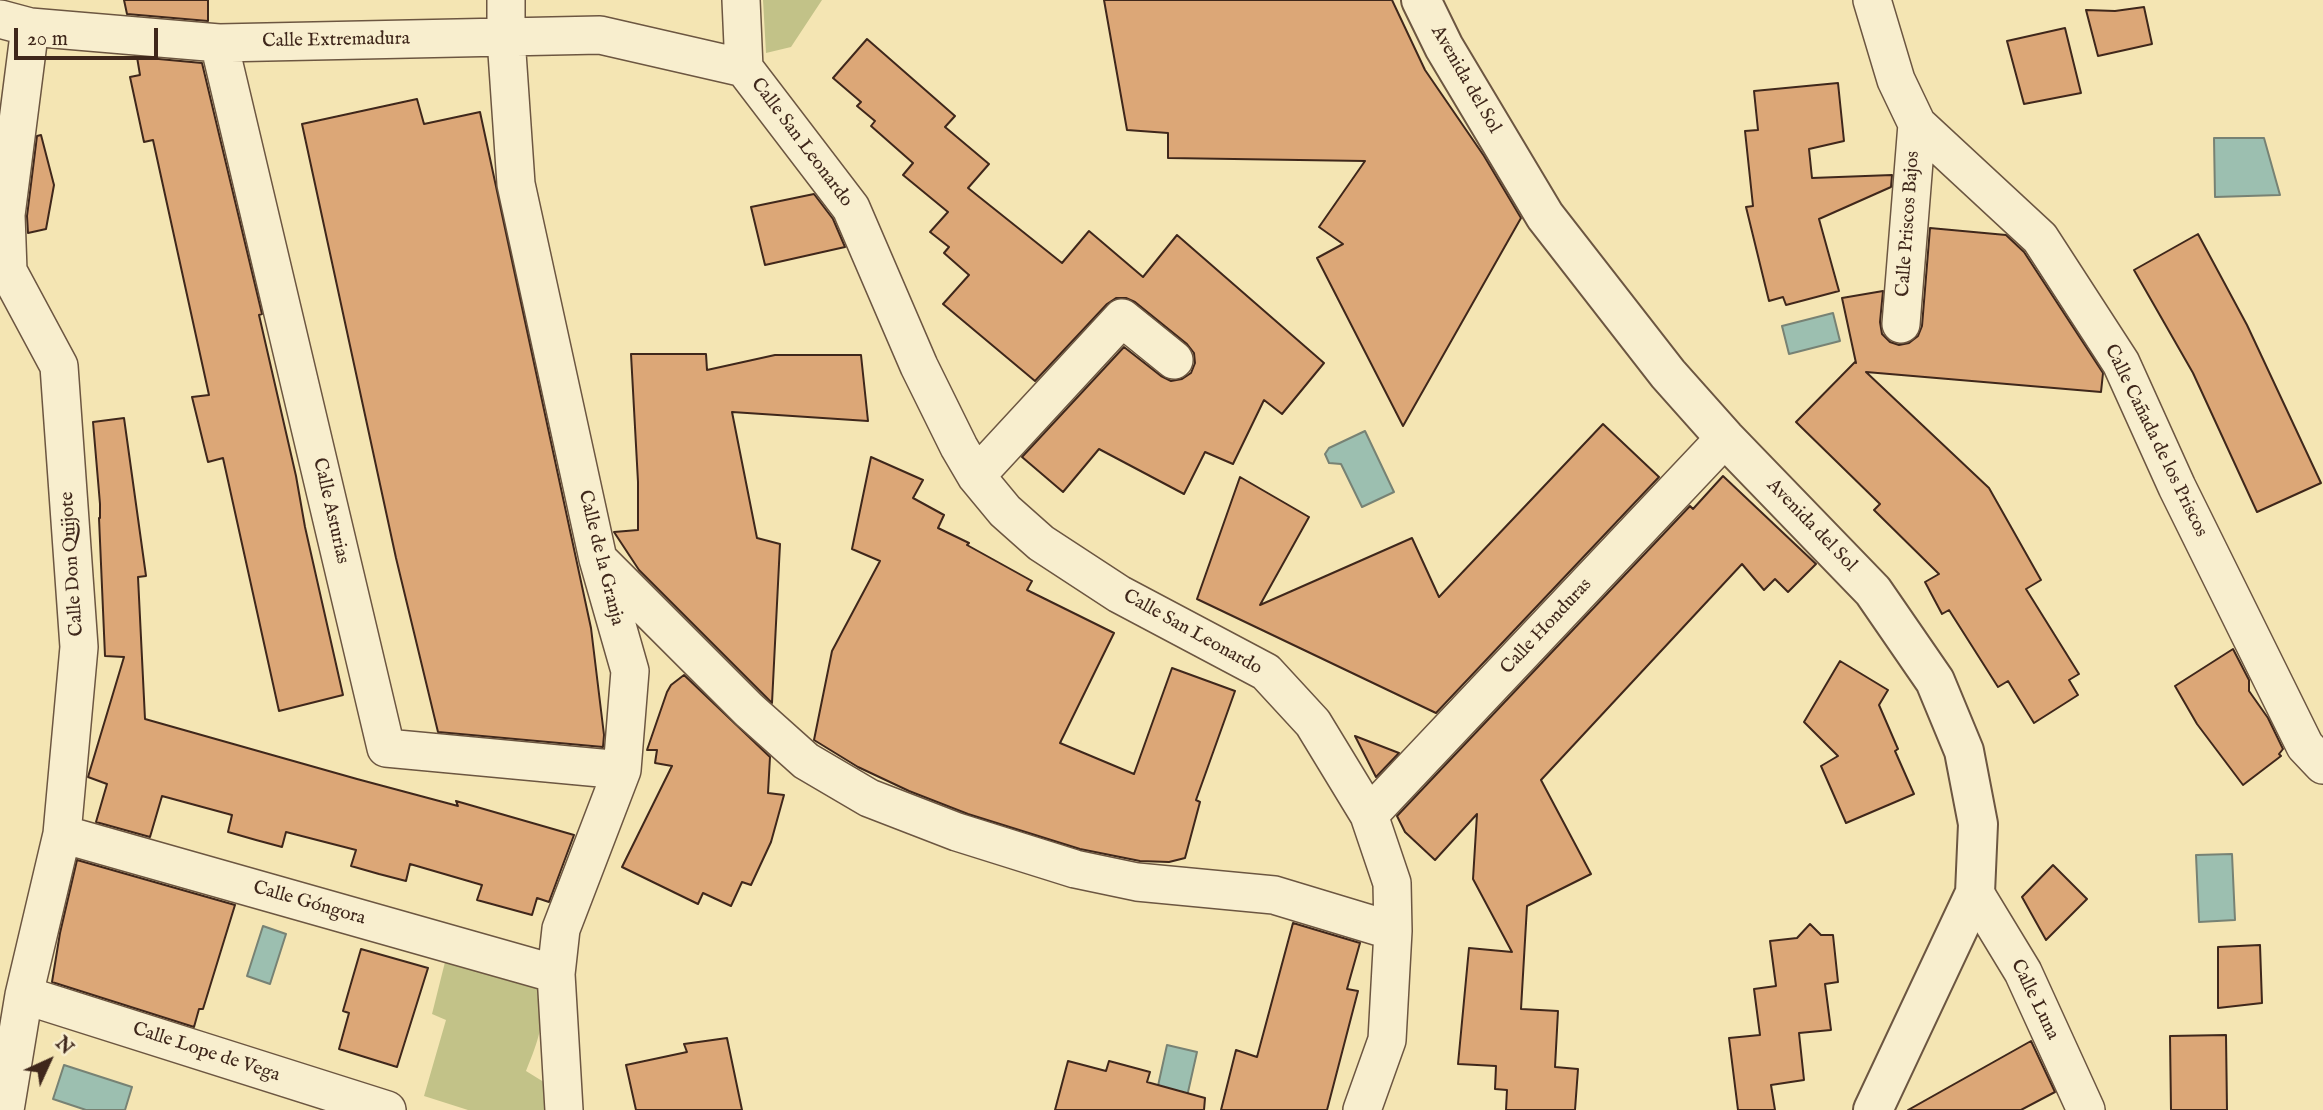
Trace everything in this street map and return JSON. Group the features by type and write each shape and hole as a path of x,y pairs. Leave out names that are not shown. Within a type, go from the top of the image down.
{"street":[{"name":"Calle de la Granja","path":"506,0 516,184 598,559 630,671 622,770 561,929 556,974 564,1110"},
{"path":"741,0 744,68"},
{"name":"Avenida del Sol","path":"1422,0 1444,47 1545,216 1668,374 1725,438 1873,591 1935,681 1964,751 1978,824 1975,893 1873,1110"},
{"name":"Calle Cañada de los Priscos","path":"1872,0 1896,80 1917,124 2040,239 2121,363 2177,487 2305,746 2323,765"},
{"name":"Calle Extremadura","path":"15,23 219,43 506,38"},
{"name":"Calle Don Quijote","path":"5,1110 24,995 62,834 79,647 59,366 8,271 6,215 15,23"},
{"name":"Calle San Leonardo","path":"506,38 600,35 744,68 851,208 919,366 976,476 1004,511 1041,543 1119,594 1266,672 1313,723 1369,815 1392,883 1393,931 1387,1040 1362,1110"},
{"name":"Calle Asturias","path":"219,43 386,748 622,770"},
{"name":"Calle Priscos Bajos","path":"1901,324 1917,124"},
{"path":"976,476 1122,318 1174,360"},
{"name":"Calle Honduras","path":"1369,815 1725,438"},
{"path":"598,559 806,761 869,798 957,832 1075,869 1137,883 1274,895 1393,931"},
{"name":"Calle Góngora","path":"62,834 556,974"},
{"name":"Calle Luna","path":"1975,893 2023,972 2086,1110"},
{"name":"Calle Lope de Vega","path":"24,995 387,1110"}],"green space":[{"path":"763,0 822,0 791,47 766,53"},
{"path":"445,962 542,990 540,1032 526,1071 547,1084 549,1110 468,1110 424,1096 446,1020 432,1014"}],"shaded area":[{"path":"2214,138 2264,138 2280,195 2215,197"},
{"path":"1833,313 1840,341 1789,354 1782,326"},
{"path":"1365,431 1394,492 1362,507 1341,464 1329,463 1325,454 1329,448"},
{"path":"2232,854 2235,920 2199,922 2196,855"},
{"path":"263,926 286,934 270,984 247,976"},
{"path":"1167,1045 1197,1052 1184,1110 1154,1104"},
{"path":"64,1065 132,1087 125,1110 86,1110 53,1099"}],"building":[{"path":"124,0 208,0 208,21 127,14"},
{"path":"1104,0 1392,0 1425,70 1484,156 1521,218 1403,426 1317,258 1343,244 1319,227 1365,161 1168,158 1168,133 1127,130"},
{"path":"2144,7 2152,44 2098,56 2086,10 2115,11"},
{"path":"2065,28 2081,93 2024,104 2007,41"},
{"path":"867,39 955,116 945,127 989,164 968,188 1062,263 1089,231 1143,277 1177,235 1324,363 1282,414 1264,400 1233,464 1205,452 1184,494 1099,449 1063,492 1022,457 1124,347 1171,381 1182,379 1191,373 1195,363 1194,353 1187,344 1135,302 1116,298 1107,304 1035,381 943,304 969,275 944,253 949,247 930,232 948,212 903,175 913,163 871,126 875,121 857,106 861,102 833,78"},
{"path":"137,57 202,63 262,314 259,315 343,695 279,711 223,458 208,462 192,397 209,395 153,140 144,142 130,77 140,75"},
{"path":"1838,83 1844,141 1809,149 1812,178 1892,175 1891,187 1819,219 1839,291 1786,305 1783,297 1769,301 1746,207 1753,206 1745,131 1758,130 1754,91"},
{"path":"417,99 424,124 480,112 591,628 604,735 603,747 438,732 396,558 302,124"},
{"path":"41,135 54,185 46,229 28,233 27,216 37,136"},
{"path":"814,194 833,219 845,247 765,265 751,207"},
{"path":"1930,228 2006,235 2024,252 2103,373 2101,392 1866,372 1989,488 2041,580 2026,589 2079,674 2069,680 2078,695 2034,723 2008,681 1998,687 1949,610 1942,614 1925,582 1939,574 1874,510 1880,504 1796,422 1856,363 1842,298 1883,291 1880,322 1882,334 1890,342 1899,345 1909,343 1918,336 1922,326"},
{"path":"2198,234 2247,325 2321,483 2257,512 2193,373 2134,270"},
{"path":"631,354 706,354 707,370 775,355 861,355 868,421 732,412 757,538 780,544 772,703 639,570 614,532 638,530"},
{"path":"124,418 146,576 138,577 145,719 357,779 458,806 456,801 574,835 549,902 537,898 532,915 477,900 482,885 410,864 406,881 379,874 351,866 356,850 286,832 282,847 256,840 228,832 232,815 162,796 150,837 96,822 107,784 88,777 124,657 105,656 100,504 93,422"},
{"path":"1603,424 1659,477 1436,713 1197,599 1240,477 1309,517 1260,605 1412,538 1439,597"},
{"path":"871,457 923,480 913,498 944,515 938,528 969,543 967,545 1032,581 1027,590 1114,633 1060,743 1134,774 1172,668 1235,691 1196,800 1200,802 1185,858 1169,862 1140,861 1080,849 968,814 858,767 814,740 832,651 880,561 852,549"},
{"path":"1723,476 1816,564 1788,592 1775,579 1764,590 1742,564 1541,780 1591,874 1527,906 1521,1009 1558,1011 1555,1067 1578,1069 1575,1110 1506,1110 1507,1090 1495,1089 1496,1066 1458,1064 1469,948 1512,952 1473,879 1477,814 1435,860 1405,832 1397,816 1690,506 1693,509"},
{"path":"2233,649 2249,680 2249,691 2268,718 2283,749 2279,754 2281,756 2243,785 2197,724 2175,686"},
{"path":"1840,661 1888,690 1879,705 1914,794 1846,823 1821,766 1838,756 1804,722"},
{"path":"684,675 770,757 768,793 784,795 771,842 751,885 742,882 731,906 703,893 698,904 622,867 672,766 655,763 657,750 647,750 667,692 671,685"},
{"path":"1355,736 1399,753 1376,777"},
{"path":"77,860 235,905 203,1009 199,1009 194,1027 52,982"},
{"path":"2053,865 2087,899 2046,940 2022,897"},
{"path":"1293,923 1360,943 1347,989 1358,991 1327,1110 1221,1110 1236,1050 1257,1057"},
{"path":"1810,924 1821,935 1833,935 1838,982 1825,984 1831,1030 1799,1033 1804,1080 1771,1085 1775,1110 1738,1110 1729,1038 1760,1035 1754,989 1776,986 1770,941 1797,938"},
{"path":"2260,945 2262,1003 2218,1008 2218,947"},
{"path":"361,949 428,968 397,1067 339,1049 349,1013 343,1011"},
{"path":"2226,1035 2227,1110 2171,1110 2170,1036"},
{"path":"727,1038 742,1110 636,1110 626,1065 687,1052 684,1044"},
{"path":"2031,1041 2055,1092 2021,1110 1908,1110"},
{"path":"1068,1061 1106,1071 1109,1061 1150,1072 1147,1082 1205,1098 1204,1110 1055,1110"}]}
